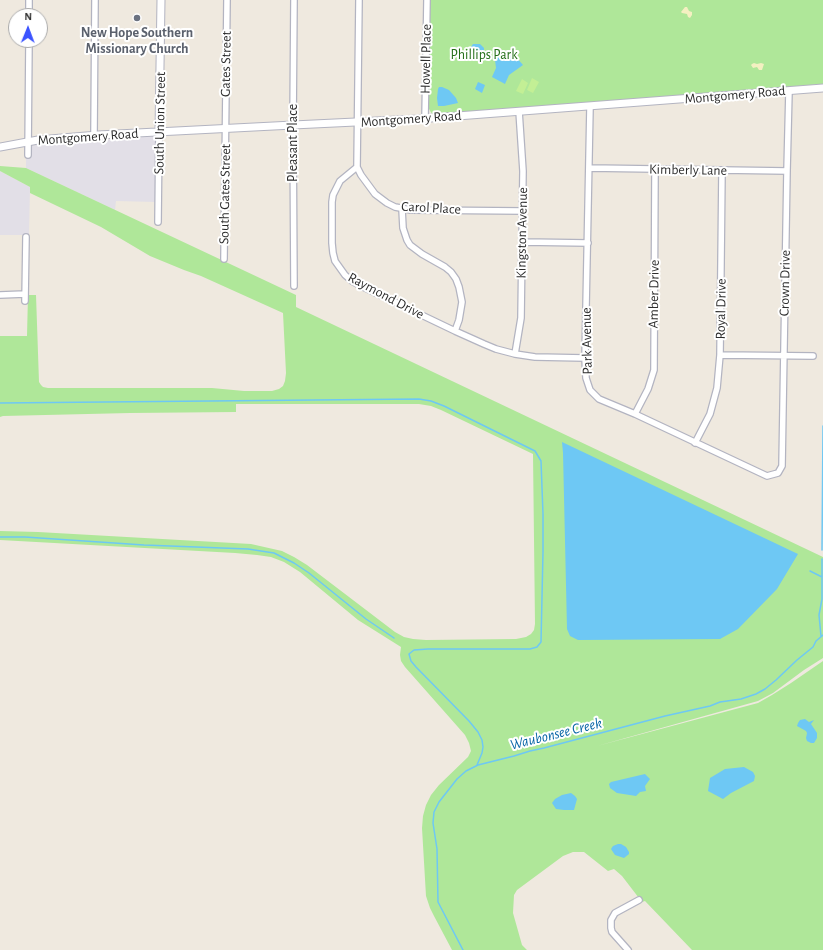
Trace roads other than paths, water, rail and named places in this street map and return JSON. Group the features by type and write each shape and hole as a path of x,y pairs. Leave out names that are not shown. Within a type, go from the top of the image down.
{"street":[{"path":"94,135 95,0"},
{"name":"South Union Street","path":"158,222 162,0"},
{"name":"Gates Street","path":"226,128 227,0"},
{"name":"Pleasant Place","path":"294,0 294,286"},
{"path":"357,167 359,0"},
{"name":"Howell Place","path":"425,118 426,0"},
{"path":"28,155 29,48"},
{"name":"Montgomery Road","path":"0,147 28,142 94,135 425,118 590,107 823,88"},
{"name":"Crown Drive","path":"778,473 782,466 789,91"},
{"name":"Park Avenue","path":"590,107 585,358 586,378 590,390 599,399 635,414 767,476 778,473"},
{"name":"Kingston Avenue","path":"515,354 521,318 523,242 523,171 519,111"},
{"name":"South Gates Street","path":"224,259 226,128"},
{"name":"Carol Place","path":"357,167 374,194 387,203 402,209 523,211"},
{"name":"Raymond Drive","path":"357,167 340,181 333,195 332,202 332,243 335,261 345,275 352,281 455,331 500,350 535,357 585,358"},
{"name":"Kimberly Lane","path":"589,168 787,171"},
{"name":"Amber Drive","path":"635,414 648,389 654,370 655,169"},
{"name":"Royal Drive","path":"695,443 710,414 718,388 720,355 722,170"},
{"path":"402,209 403,228 407,240 416,250 445,266 456,279 462,302 459,320 455,331"},
{"path":"25,301 26,237"},
{"path":"523,242 588,243"},
{"path":"0,295 25,294"},
{"path":"720,355 813,356"},
{"path":"628,950 612,932 611,920 615,913 639,900"}],"water":[{"path":"473,44 480,44 484,48 484,52 481,54 472,49 471,47"},
{"path":"499,51 516,57 523,65 509,75 505,84 492,77 496,68 494,52"},
{"path":"478,82 485,85 482,93 475,89"},
{"path":"439,87 449,90 456,98 458,103 438,106 437,98"},
{"path":"562,442 798,554 777,589 738,629 720,639 578,640 570,636 567,629"},
{"path":"805,719 809,722 814,720 811,724 817,733 817,738 814,743 807,741 806,731 797,726 800,720"},
{"path":"744,767 753,772 755,776 754,781 723,799 708,791 710,778 725,769"},
{"path":"645,774 650,779 645,786 646,791 640,792 636,796 617,793 610,788 609,784 611,782"},
{"path":"571,793 577,799 574,810 556,809 552,803 555,799 562,795"},
{"path":"618,844 626,847 629,852 629,854 624,858 615,855 611,849 613,846"}],"waterway":[{"path":"0,403 419,399 431,401 444,406 535,451 541,461 543,514 541,642 537,647 530,649 428,649 414,650 409,654 411,661 416,667 478,732 482,740 483,747 477,765"},
{"path":"822,550 823,426"},
{"path":"0,537 25,537 144,545 248,549 274,553 294,563 309,573 366,619 394,638"},
{"path":"821,636 819,615 822,599 822,559"},
{"path":"810,571 822,577"},
{"name":"Waubonsee Creek","path":"463,950 438,902 437,849 433,823 434,812 439,802 457,779 466,771 478,765 530,751 756,694 776,680 813,647 816,641 823,635"}],"place":[{"name":"New Hope Southern Missionary Church","path":"137,18"}],"park label":[{"name":"Phillips Park","path":"484,55"}]}
